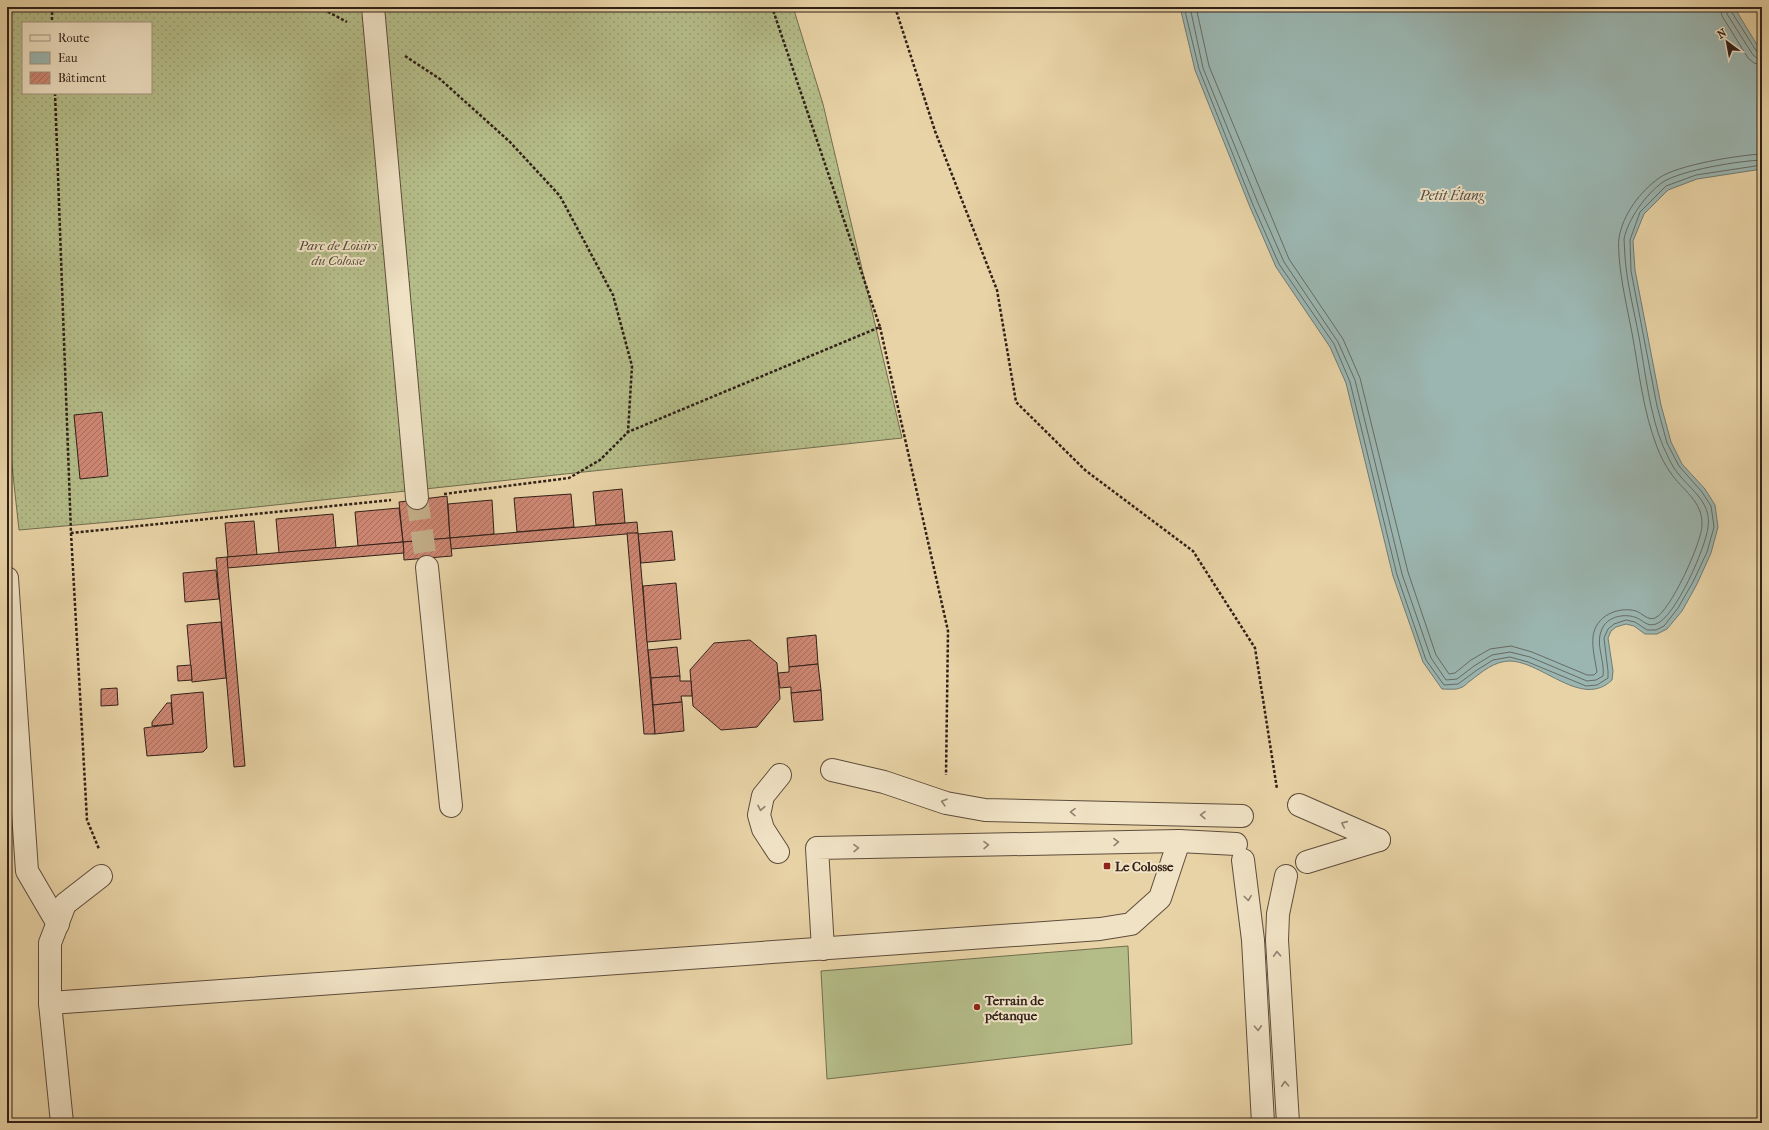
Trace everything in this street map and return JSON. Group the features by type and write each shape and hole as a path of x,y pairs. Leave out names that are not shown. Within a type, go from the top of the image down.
{"street":[{"path":"373,7 417,498"},
{"path":"427,568 451,806"},
{"path":"7,578 27,871 58,924"},
{"path":"832,770 884,782 946,803 985,810 1242,816"},
{"path":"778,852 763,829 759,815 763,796 780,775"},
{"path":"1299,805 1379,840 1307,862"},
{"path":"50,1003 1100,929 1131,924 1160,898 1179,841"},
{"path":"823,949 817,848 1179,841 1240,852 1253,940 1264,1123"},
{"path":"62,1123 50,1003 50,943 65,904 101,876"},
{"path":"1286,876 1278,914 1276,940 1288,1123"}],"path":[{"path":"52,7 52,22"},
{"path":"319,7 376,37 440,79 510,142 560,196 613,295 632,366 628,432"},
{"path":"772,7 880,327 948,632 946,803"},
{"path":"895,7 935,131 997,290 1016,402 1086,470 1193,551 1255,648 1277,790"},
{"path":"55,94 71,533 87,820 100,852"},
{"path":"71,533 417,498 569,478 600,460 628,432 880,327"}],"green space":[{"name":"Parc de Loisirs du Colosse","path":"7,7 793,7 823,104 902,438 144,519 19,530 7,419"},
{"name":"Terrain de pétanque","path":"1128,946 1132,1044 827,1079 821,971"}],"water":[{"name":"Petit Étang","path":"1180,7 1734,7 1762,53 1762,169 1697,179 1668,190 1644,214 1633,241 1635,270 1661,405 1671,442 1682,464 1705,489 1715,505 1718,527 1711,553 1697,584 1682,611 1667,629 1657,634 1645,634 1634,626 1626,624 1616,627 1611,631 1608,638 1613,671 1612,680 1600,688 1588,689 1575,687 1523,663 1504,661 1488,668 1458,689 1442,689 1423,662 1393,576 1346,383 1330,347 1276,267 1250,207 1195,70"}],"building":[{"path":"102,412 108,476 80,479 74,415"},
{"path":"622,489 625,523 596,525 593,492"},
{"path":"571,494 574,527 517,532 514,498"},
{"path":"447,496 450,538 403,542 399,502"},
{"path":"492,500 494,534 450,538 448,504"},
{"path":"399,508 403,542 358,546 355,512"},
{"path":"333,514 336,548 279,553 276,519"},
{"path":"254,521 257,555 228,557 225,523"},
{"path":"637,522 638,533 451,549 450,538"},
{"path":"672,531 675,560 641,563 638,534"},
{"path":"627,533 638,533 655,734 644,734"},
{"path":"450,538 452,556 404,560 403,542"},
{"path":"403,542 404,553 227,568 227,557"},
{"path":"227,557 245,766 234,767 216,558"},
{"path":"216,570 219,599 185,602 183,573"},
{"path":"676,583 681,639 647,642 643,586"},
{"path":"221,622 226,678 192,682 187,625"},
{"path":"816,635 818,664 789,667 787,638"},
{"path":"750,640 777,663 780,699 757,727 721,730 693,706 690,670 714,643"},
{"path":"677,647 680,676 651,678 648,650"},
{"path":"818,664 821,690 791,693 791,687 780,688 778,673 789,672 789,667"},
{"path":"191,665 192,680 178,681 177,666"},
{"path":"680,676 680,681 691,681 692,696 681,696 682,702 653,705 651,678"},
{"path":"117,688 118,705 101,706 101,689"},
{"path":"821,690 823,720 794,722 791,693"},
{"path":"203,692 207,748 203,752 147,756 144,728 173,724 171,695"},
{"path":"682,702 684,731 655,734 653,705"},
{"path":"167,703 171,703 173,724 152,726 152,722"}],"tunnel":[{"path":"417,498 427,567"}],"place":[{"name":"Le Colosse","path":"1107,866"},
{"name":"Terrain de pétanque","path":"977,1007"}]}
